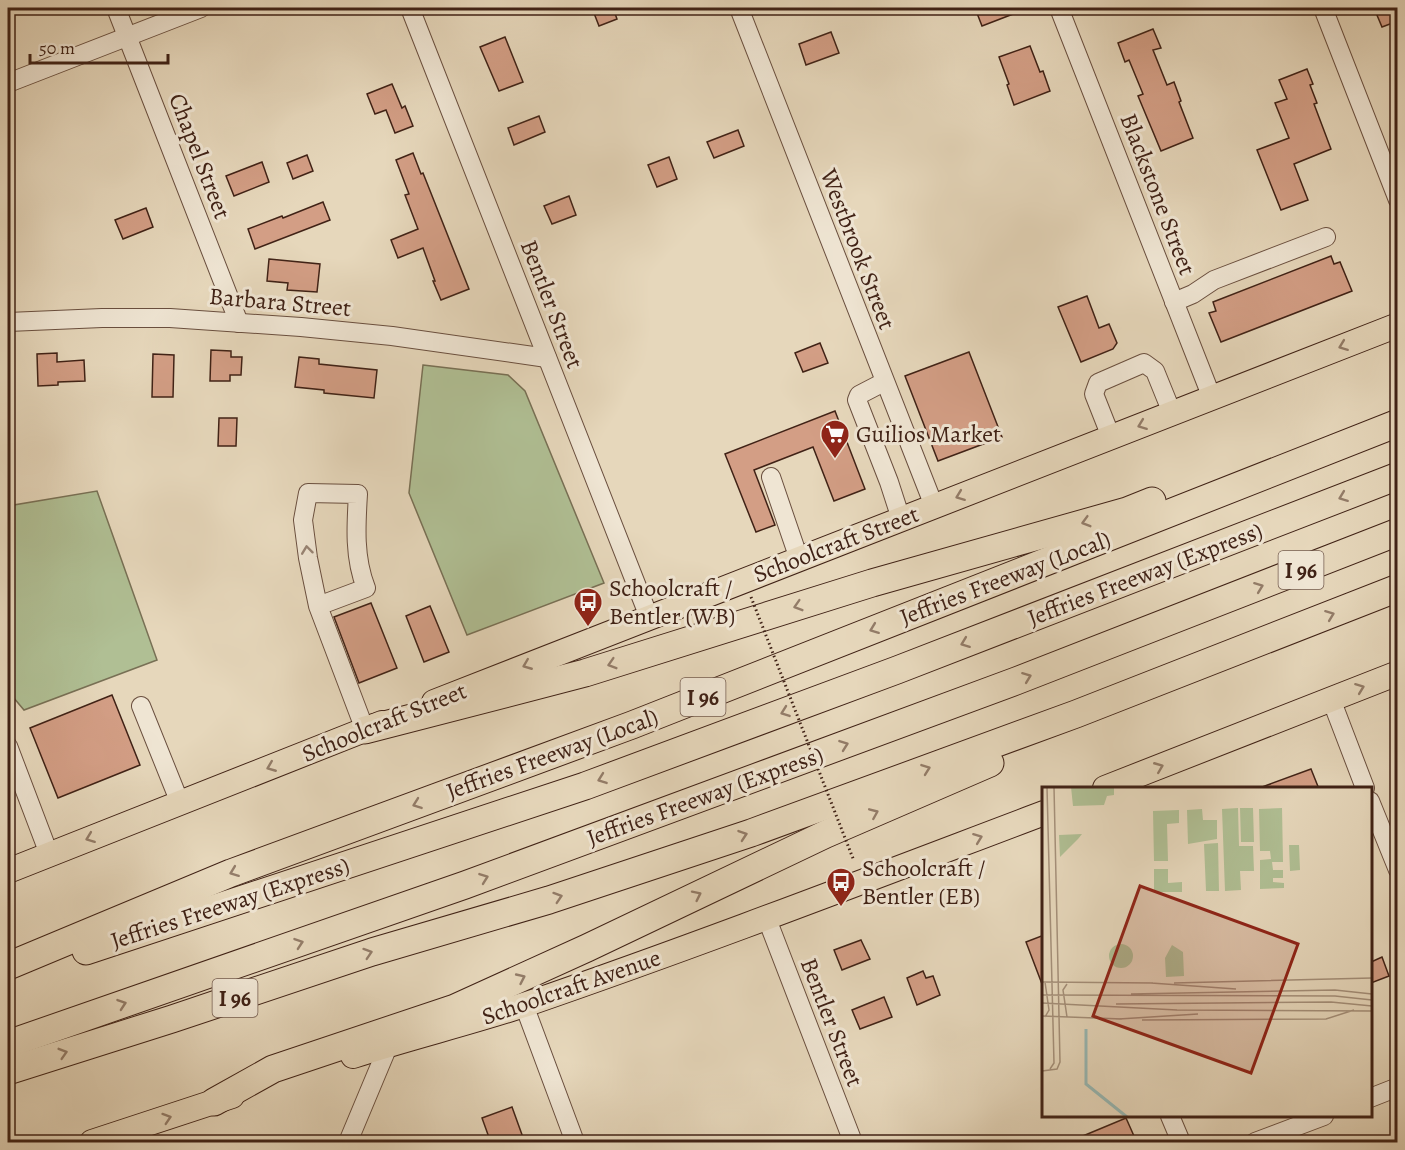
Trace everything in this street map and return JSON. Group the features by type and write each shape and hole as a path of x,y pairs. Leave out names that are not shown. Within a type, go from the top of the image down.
{"highway":[{"path":"365,730 585,673 872,583 1127,511 1398,409"},
{"name":"Jeffries Freeway (Local)","path":"8,966 231,873 632,725 1398,423"},
{"name":"Jeffries Freeway (Express)","path":"8,977 585,786 897,670 1398,476"},
{"name":"Jeffries Freeway (Express)","path":"8,1044 465,885 1016,681 1398,532"},
{"name":"I 96","path":"8,1071 372,952 549,900 695,852 1076,714 1398,588"},
{"path":"214,1102 273,1069 455,1008 826,834 1101,716 1216,659"}],"main road":[{"name":"Schoolcraft Street","path":"8,871 649,617 1398,325"},
{"path":"1110,787 1398,673"},
{"name":"Schoolcraft Avenue","path":"92,1143 389,1044 524,1005 766,919 1042,814"}],"street":[{"name":"Chapel Street","path":"116,8 239,323"},
{"path":"8,83 201,8"},
{"name":"Bentler Street","path":"410,8 649,617"},
{"name":"Westbrook Street","path":"739,8 934,506"},
{"name":"Blackstone Street","path":"1059,8 1212,398"},
{"path":"1323,8 1398,200"},
{"path":"1174,302 1193,294 1214,280 1326,237"},
{"name":"Barbara Street","path":"8,322 170,318 392,336 547,358"},
{"path":"1111,437 1094,394 1098,383 1144,363 1155,371 1172,413"},
{"path":"884,382 859,395 857,400 901,519"},
{"path":"771,477 799,559"},
{"path":"318,606 366,588 361,574 356,533 358,494 308,493 303,520 318,606 365,730"},
{"path":"1330,699 1364,787"},
{"path":"141,706 180,803"},
{"path":"8,746 49,854"},
{"path":"1372,804 1398,870"},
{"name":"Bentler Street","path":"766,919 853,1143"},
{"path":"524,1005 575,1143"},
{"path":"348,1143 389,1044"},
{"path":"1372,1098 1398,1087"},
{"path":"1170,1117 1181,1143"},
{"path":"1255,1143 1321,1117"}],"path":[{"path":"751,597 854,861"}],"green space":[{"path":"423,365 508,375 525,391 604,583 467,635 409,493"},
{"path":"97,491 157,660 24,710 8,691 8,506"}],"building":[{"path":"592,8 613,8 617,19 599,26"},
{"path":"975,8 1026,8 1026,9 982,26"},
{"path":"1374,8 1398,8 1398,21 1382,27"},
{"path":"1153,29 1161,48 1153,50 1167,85 1174,82 1193,138 1161,151 1138,96 1143,94 1129,60 1125,62 1118,43"},
{"path":"831,32 839,53 806,65 799,44"},
{"path":"505,37 523,82 499,91 480,47"},
{"path":"1030,46 1050,91 1014,105 999,57"},
{"path":"1307,69 1317,103 1314,104 1331,149 1294,164 1308,200 1281,210 1257,150 1289,138 1275,103 1287,99 1279,80"},
{"path":"392,84 413,126 395,133 386,110 375,114 367,94"},
{"path":"539,116 545,132 514,145 508,128"},
{"path":"738,130 744,146 714,158 707,142"},
{"path":"413,153 469,289 441,300 423,248 398,258 391,240 418,229 405,195 409,194 396,160"},
{"path":"307,155 313,171 293,179 287,163"},
{"path":"669,157 677,179 657,187 648,165"},
{"path":"262,162 269,182 234,196 226,176"},
{"path":"569,196 576,215 552,224 544,206"},
{"path":"323,202 330,220 255,249 248,229"},
{"path":"146,208 153,227 123,239 115,220"},
{"path":"1331,256 1334,264 1340,262 1352,291 1221,342 1209,313 1216,311 1213,302"},
{"path":"269,259 320,264 317,292 287,290 288,283 267,281"},
{"path":"1087,296 1099,328 1109,324 1117,343 1113,349 1081,362 1058,307"},
{"path":"820,343 828,363 803,372 795,353"},
{"path":"211,350 231,351 231,357 242,357 241,375 230,375 230,381 210,381"},
{"path":"969,352 1002,437 938,461 905,376"},
{"path":"57,353 57,362 84,360 85,381 58,382 58,385 38,386 37,354"},
{"path":"153,354 174,355 173,397 152,397"},
{"path":"299,357 319,359 319,364 377,370 374,398 324,393 324,390 295,387"},
{"path":"835,411 865,489 834,501 813,447 754,470 775,525 756,532 725,454"},
{"path":"219,418 237,418 236,446 218,446"},
{"path":"371,603 397,668 359,683 334,617"},
{"path":"430,606 449,652 424,662 406,616"},
{"path":"112,695 140,765 58,798 30,728"},
{"path":"1311,769 1318,787 1262,787"},
{"path":"1042,936 1042,984 1026,942"},
{"path":"861,940 870,959 842,970 834,950"},
{"path":"1382,957 1389,976 1372,983 1372,962"},
{"path":"923,971 926,978 933,976 940,995 917,1005 907,978"},
{"path":"884,997 892,1017 860,1029 852,1010"},
{"path":"512,1107 525,1143 491,1143 482,1118"},
{"path":"1126,1118 1134,1136 1117,1143 1066,1143"}],"place":[{"name":"Guilios Market","path":"835,460"},
{"name":"Schoolcraft / Bentler (WB)","path":"588,628"},
{"name":"Schoolcraft / Bentler (EB)","path":"841,908"}]}
